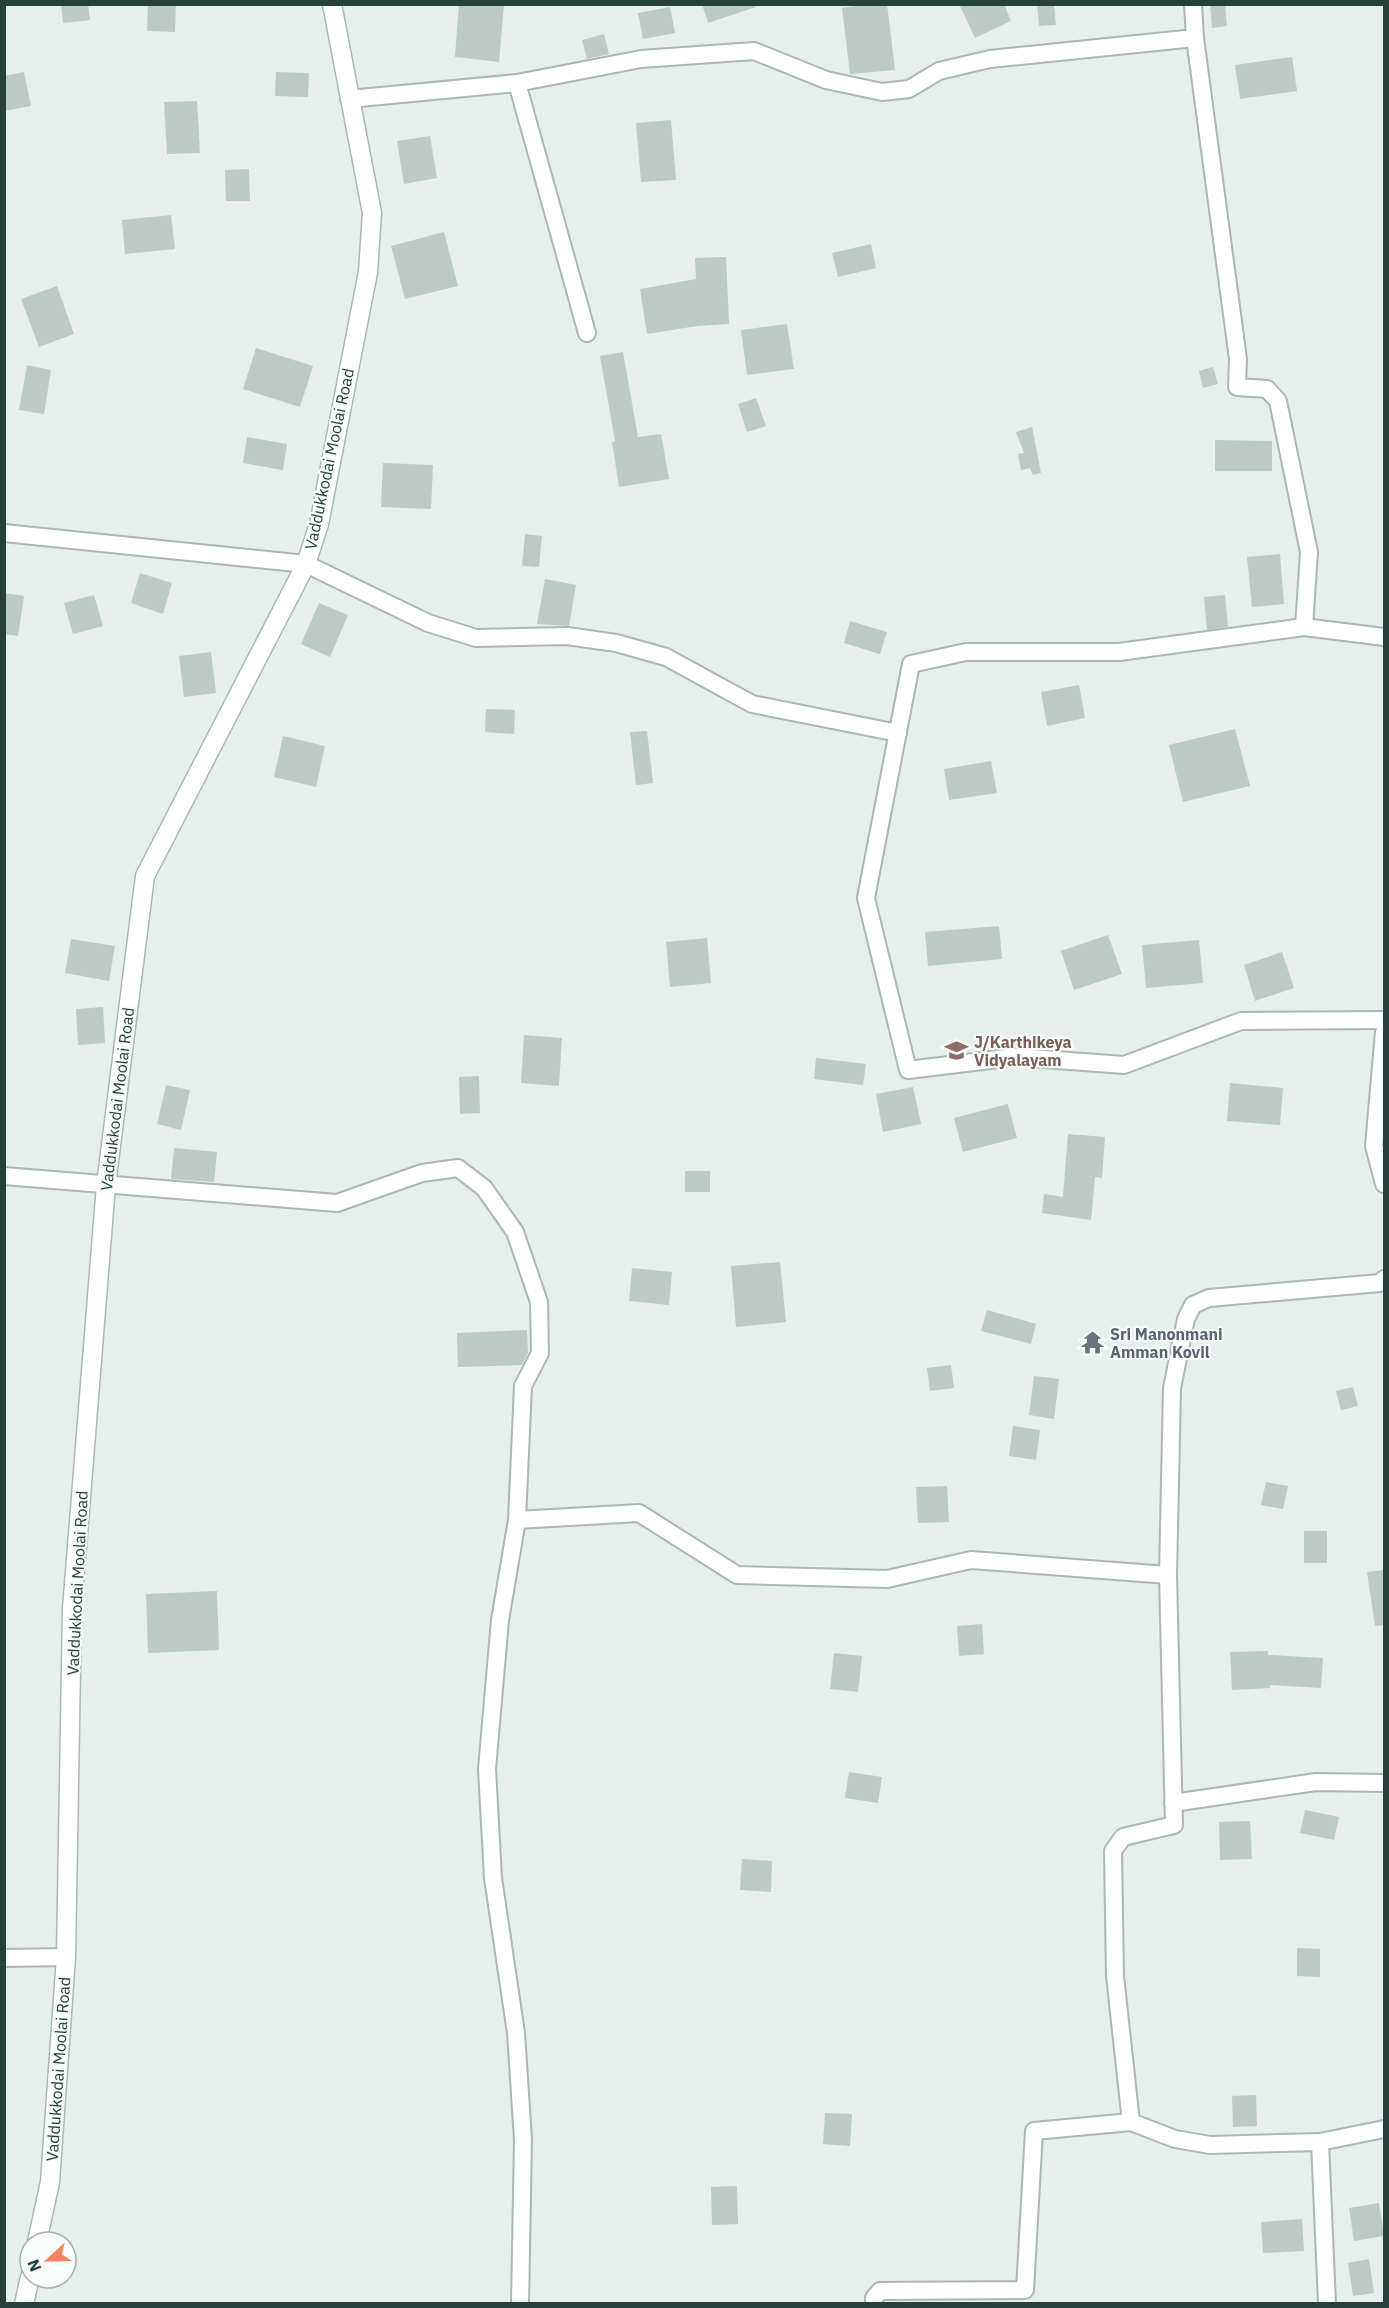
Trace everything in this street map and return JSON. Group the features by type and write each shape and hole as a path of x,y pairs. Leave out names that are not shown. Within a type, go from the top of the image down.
{"street":[{"name":"Vaddukkodai Moolai Road","path":"40,2230 50,2182 66,1957 72,1609 106,1185 145,876 306,564 319,524 368,272 372,213 332,4"},
{"path":"1193,4 1195,38 1238,359 1237,387 1267,389 1278,401 1309,552 1304,627"},
{"path":"349,99 517,83 641,59 754,51 826,80 882,92 909,89 939,71 990,59 1195,38"},
{"path":"517,83 587,333"},
{"path":"4,533 306,564 428,623 476,638 567,636 616,643 666,657 752,704 898,733"},
{"path":"1384,637 1304,627 1119,652 966,652 911,664 867,898 908,1070 1015,1057 1124,1065 1241,1021 1384,1020"},
{"path":"1384,1032 1374,1146 1384,1184"},
{"path":"4,1176 337,1203 422,1173 458,1168 484,1188 515,1232 538,1302 540,1353 523,1386 517,1520 500,1620 487,1769 493,1878 516,2033 523,2140 520,2304"},
{"path":"1131,2122 1115,1976 1113,1851 1123,1837 1174,1825 1168,1575 1172,1388 1186,1320 1193,1305 1209,1298 1380,1283 1384,1279"},
{"path":"517,1520 639,1513 737,1575 887,1579 971,1560 1168,1575"},
{"path":"1173,1803 1316,1782 1384,1784"},
{"path":"4,1958 66,1957"},
{"path":"874,2304 874,2298 880,2291 1025,2290 1035,2131 1131,2122 1175,2139 1210,2145 1320,2142 1384,2129"},
{"path":"1320,2142 1327,2304"}],"building":[{"path":"61,4 88,4 90,20 63,23"},
{"path":"148,4 176,4 175,32 147,31"},
{"path":"459,4 504,4 499,62 455,57"},
{"path":"702,4 755,4 756,7 708,23"},
{"path":"887,4 895,70 850,74 842,8"},
{"path":"959,4 1004,4 1011,21 975,38"},
{"path":"1037,4 1054,4 1056,25 1039,26"},
{"path":"1210,4 1225,4 1227,26 1212,28"},
{"path":"670,7 675,33 643,39 638,13"},
{"path":"604,34 609,54 587,59 582,40"},
{"path":"1292,57 1297,91 1240,99 1235,65"},
{"path":"24,72 31,106 4,111 4,76"},
{"path":"276,72 309,73 308,97 275,96"},
{"path":"197,101 200,153 167,154 164,102"},
{"path":"671,120 676,180 641,182 636,123"},
{"path":"430,136 437,178 404,184 397,141"},
{"path":"249,169 250,201 226,201 225,170"},
{"path":"171,215 175,249 125,254 122,220"},
{"path":"444,232 458,286 405,299 391,246"},
{"path":"871,244 876,268 838,277 832,253"},
{"path":"726,257 729,324 697,326 647,334 640,289 696,279 695,258"},
{"path":"57,286 74,334 39,347 21,299"},
{"path":"787,324 794,369 747,375 741,330"},
{"path":"256,348 313,366 300,407 243,389"},
{"path":"623,352 638,437 661,434 669,479 619,487 612,442 615,441 600,356"},
{"path":"27,365 51,370 44,414 19,410"},
{"path":"1213,367 1218,384 1203,388 1199,371"},
{"path":"756,398 766,426 747,432 738,404"},
{"path":"1032,427 1041,473 1033,475 1030,468 1021,470 1018,454 1024,453 1016,432"},
{"path":"247,437 287,444 283,470 243,463"},
{"path":"1215,440 1272,441 1272,471 1215,471"},
{"path":"383,463 433,465 431,509 381,507"},
{"path":"525,534 542,536 539,567 522,566"},
{"path":"1280,554 1284,604 1252,607 1247,557"},
{"path":"140,573 172,583 163,614 131,603"},
{"path":"545,579 576,585 569,626 537,624"},
{"path":"4,593 24,596 18,636 4,634"},
{"path":"94,595 103,626 73,634 64,603"},
{"path":"1225,595 1228,627 1207,630 1204,597"},
{"path":"319,603 348,615 330,657 301,644"},
{"path":"850,621 887,632 880,654 844,643"},
{"path":"211,652 216,693 184,697 179,656"},
{"path":"1079,685 1085,718 1047,726 1041,692"},
{"path":"486,709 515,710 514,734 485,732"},
{"path":"1235,729 1250,786 1183,802 1169,745"},
{"path":"647,731 653,783 636,785 630,732"},
{"path":"283,736 325,746 316,787 274,777"},
{"path":"991,761 997,793 949,800 944,769"},
{"path":"999,926 1002,959 928,966 925,932"},
{"path":"1108,935 1122,974 1074,990 1061,951"},
{"path":"707,938 711,983 670,987 666,942"},
{"path":"71,939 115,946 109,981 65,973"},
{"path":"1199,940 1203,983 1146,988 1142,945"},
{"path":"1282,952 1294,988 1255,1001 1244,965"},
{"path":"103,1007 105,1043 78,1045 76,1009"},
{"path":"524,1035 562,1038 559,1086 521,1083"},
{"path":"816,1058 866,1064 863,1085 814,1079"},
{"path":"479,1076 480,1113 460,1114 459,1077"},
{"path":"1230,1083 1283,1088 1280,1125 1227,1121"},
{"path":"166,1085 190,1090 181,1130 157,1124"},
{"path":"913,1087 921,1124 883,1132 876,1094"},
{"path":"1008,1104 1017,1138 963,1152 954,1118"},
{"path":"1068,1134 1105,1137 1102,1178 1095,1177 1091,1220 1042,1213 1044,1194 1063,1197"},
{"path":"174,1148 217,1152 214,1182 171,1179"},
{"path":"685,1171 710,1171 710,1192 685,1192"},
{"path":"780,1262 786,1322 736,1327 731,1266"},
{"path":"632,1268 672,1272 669,1305 629,1301"},
{"path":"987,1310 1036,1324 1031,1344 981,1331"},
{"path":"527,1330 528,1353 522,1365 458,1367 457,1333"},
{"path":"951,1365 954,1388 930,1391 927,1368"},
{"path":"1034,1376 1059,1379 1054,1419 1029,1415"},
{"path":"1353,1387 1358,1406 1341,1410 1336,1391"},
{"path":"1013,1426 1040,1430 1036,1460 1009,1456"},
{"path":"1266,1482 1288,1486 1283,1509 1261,1505"},
{"path":"947,1486 949,1522 918,1523 916,1487"},
{"path":"1304,1531 1327,1531 1327,1563 1304,1563"},
{"path":"1384,1570 1384,1625 1375,1626 1367,1572"},
{"path":"217,1591 219,1650 148,1653 146,1594"},
{"path":"982,1624 984,1654 959,1656 957,1626"},
{"path":"1268,1651 1268,1655 1323,1658 1321,1688 1270,1685 1270,1688 1232,1690 1230,1652"},
{"path":"834,1653 862,1656 858,1692 830,1689"},
{"path":"849,1772 882,1777 878,1803 845,1798"},
{"path":"1305,1810 1339,1817 1334,1840 1300,1833"},
{"path":"1250,1821 1252,1859 1220,1860 1219,1822"},
{"path":"742,1859 772,1861 771,1892 740,1890"},
{"path":"1297,1948 1320,1949 1320,1977 1297,1976"},
{"path":"1256,2095 1257,2126 1233,2127 1232,2096"},
{"path":"825,2113 852,2114 850,2146 823,2144"},
{"path":"737,2186 738,2224 712,2225 711,2187"},
{"path":"1379,2203 1384,2236 1354,2241 1349,2208"},
{"path":"1302,2219 1304,2251 1263,2253 1261,2222"},
{"path":"1369,2259 1374,2293 1353,2296 1348,2263"}],"place":[{"name":"J/Karthikeya Vidyalayam","path":"956,1051"},
{"name":"Sri Manonmani Amman Kovil","path":"1092,1343"}]}
